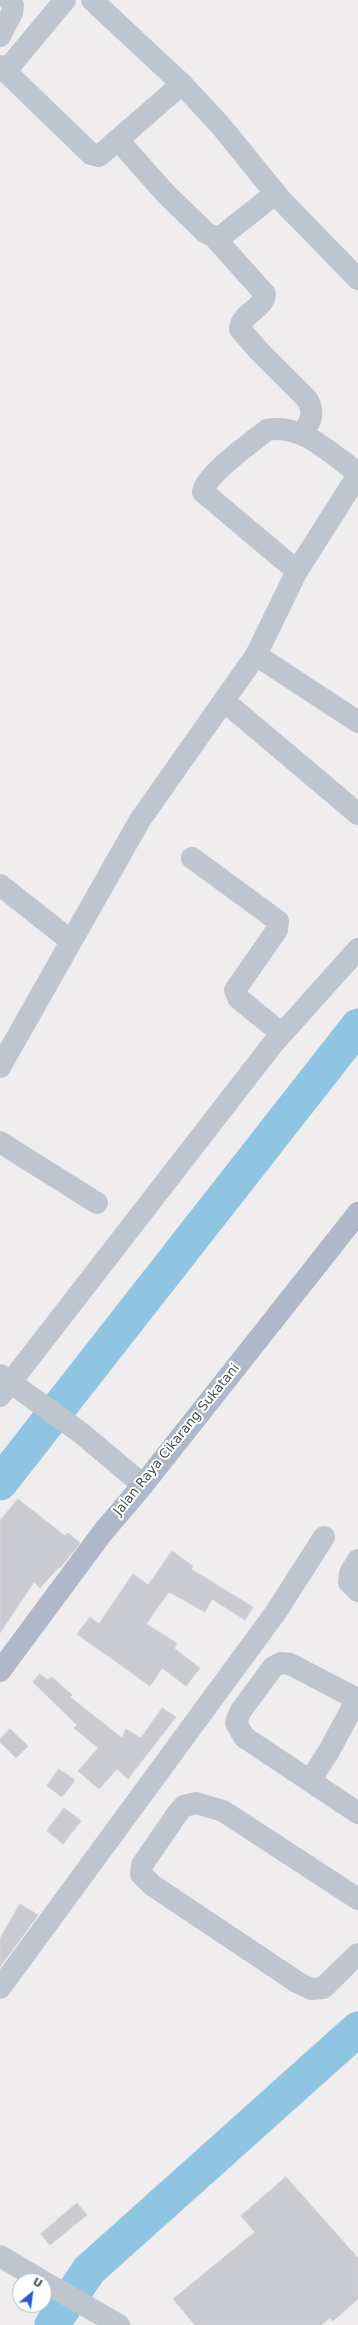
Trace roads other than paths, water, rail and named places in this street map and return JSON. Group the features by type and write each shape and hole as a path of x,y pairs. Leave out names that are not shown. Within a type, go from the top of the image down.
{"main road":[{"name":"Jalan Raya Cikarang Sukatani","path":"0,1671 103,1532 143,1485 354,1224"}],"street":[{"path":"0,36 12,13 13,5 9,0"},
{"path":"65,0 2,69 91,154 99,156 182,84"},
{"path":"92,0 182,84 221,126 276,194 358,279"},
{"path":"118,140 166,194 206,232 214,237 265,294 262,302 241,322 240,329 259,351 307,399 312,408 312,418 303,433"},
{"path":"214,237 223,235 276,194"},
{"path":"0,1067 140,820 256,655 297,571 358,474 303,433 277,428 266,430 215,474 204,487 203,492 297,571"},
{"path":"256,655 358,722"},
{"path":"224,701 358,814"},
{"path":"192,858 278,921 277,930 235,990 238,998 282,1034"},
{"path":"0,885 72,941"},
{"path":"143,1485 81,1433 36,1400 3,1385 282,1034 358,949"},
{"path":"0,1142 97,1203"},
{"path":"0,1988 267,1624 324,1537"},
{"path":"358,1560 350,1573 349,1582 358,1591"},
{"path":"310,1781 358,1700 290,1664 281,1663 274,1666 240,1712 236,1723 244,1737 310,1781 358,1813"},
{"path":"358,1899 223,1811 196,1803 184,1806 177,1814 142,1866 141,1874 152,1885 297,1982 311,1989 323,1988 358,1954"},
{"path":"0,2256 29,2273"},
{"path":"52,2286 85,2304 119,2325"}],"waterway":[{"path":"0,1483 358,1026"},
{"path":"52,2325 89,2270 358,2029"}]}
